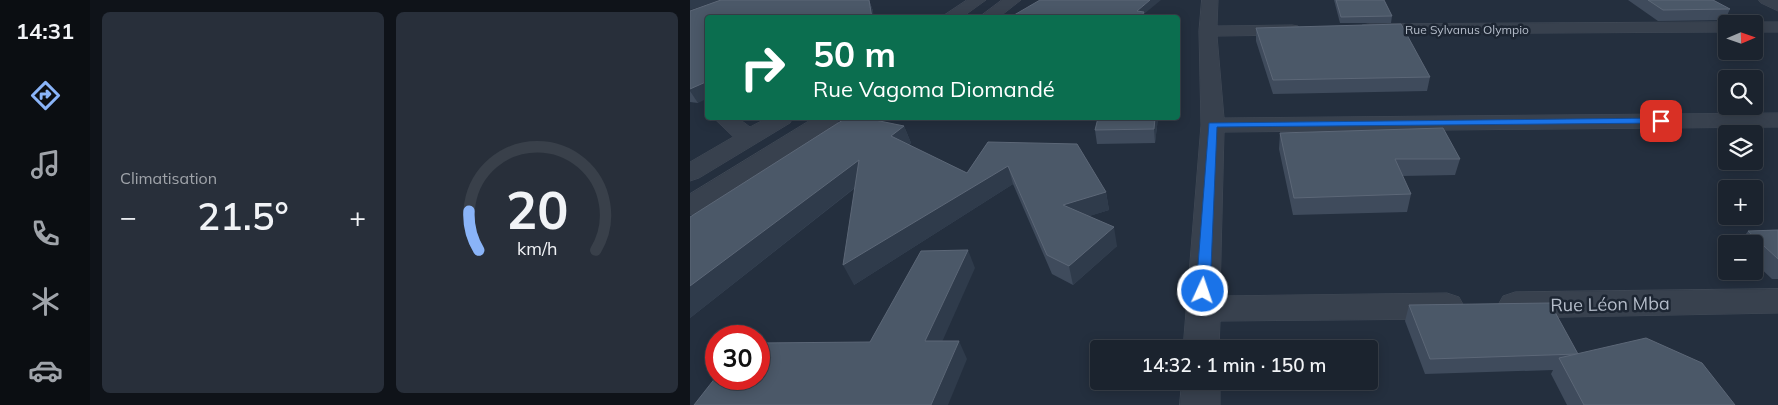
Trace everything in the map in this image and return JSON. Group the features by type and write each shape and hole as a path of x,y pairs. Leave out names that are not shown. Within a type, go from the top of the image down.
{"street":[{"path":"953,15 978,0"},
{"path":"990,15 1013,0"},
{"path":"1201,340 1213,125 1208,30 1210,0"},
{"path":"1767,0 1778,6"},
{"name":"Rue Sylvanus Olympio","path":"1348,30 1718,27"},
{"path":"1763,27 1778,27"},
{"path":"1208,30 1308,30"},
{"path":"727,120 749,138"},
{"path":"690,173 779,120"},
{"path":"690,206 826,120"},
{"path":"1213,125 1778,120"},
{"name":"Rue Léon Mba","path":"1202,310 1778,301"},
{"path":"1200,390 1200,405"}],"building":[{"path":"721,0 869,0 872,15 705,15 705,82 690,89 690,11"},
{"path":"1040,0 1150,0 1137,11 1144,12 1142,15 1014,15"},
{"path":"1336,0 1384,0 1392,16 1341,17"},
{"path":"1648,0 1713,0 1730,9 1663,10"},
{"path":"1401,24 1430,77 1273,80 1256,28"},
{"path":"843,120 875,120 904,126 891,136 967,173 988,142 1077,144 1106,192 1063,205 1114,227 1069,266 1047,255 1008,166 843,265 859,160 690,286 690,217"},
{"path":"1098,120 1155,120 1154,129 1095,130"},
{"path":"1443,128 1460,159 1395,159 1411,194 1294,198 1280,133"},
{"path":"1778,230 1778,259 1763,245 1763,235 1752,235 1748,231"},
{"path":"968,250 925,341 959,341 931,405 694,405 706,390 770,390 770,343 870,342 921,251"},
{"path":"1550,303 1578,354 1430,359 1409,305"},
{"path":"1646,338 1702,363 1735,405 1584,405 1559,358"}],"route":[{"path":"1203,291 1213,125 1661,121"}]}
